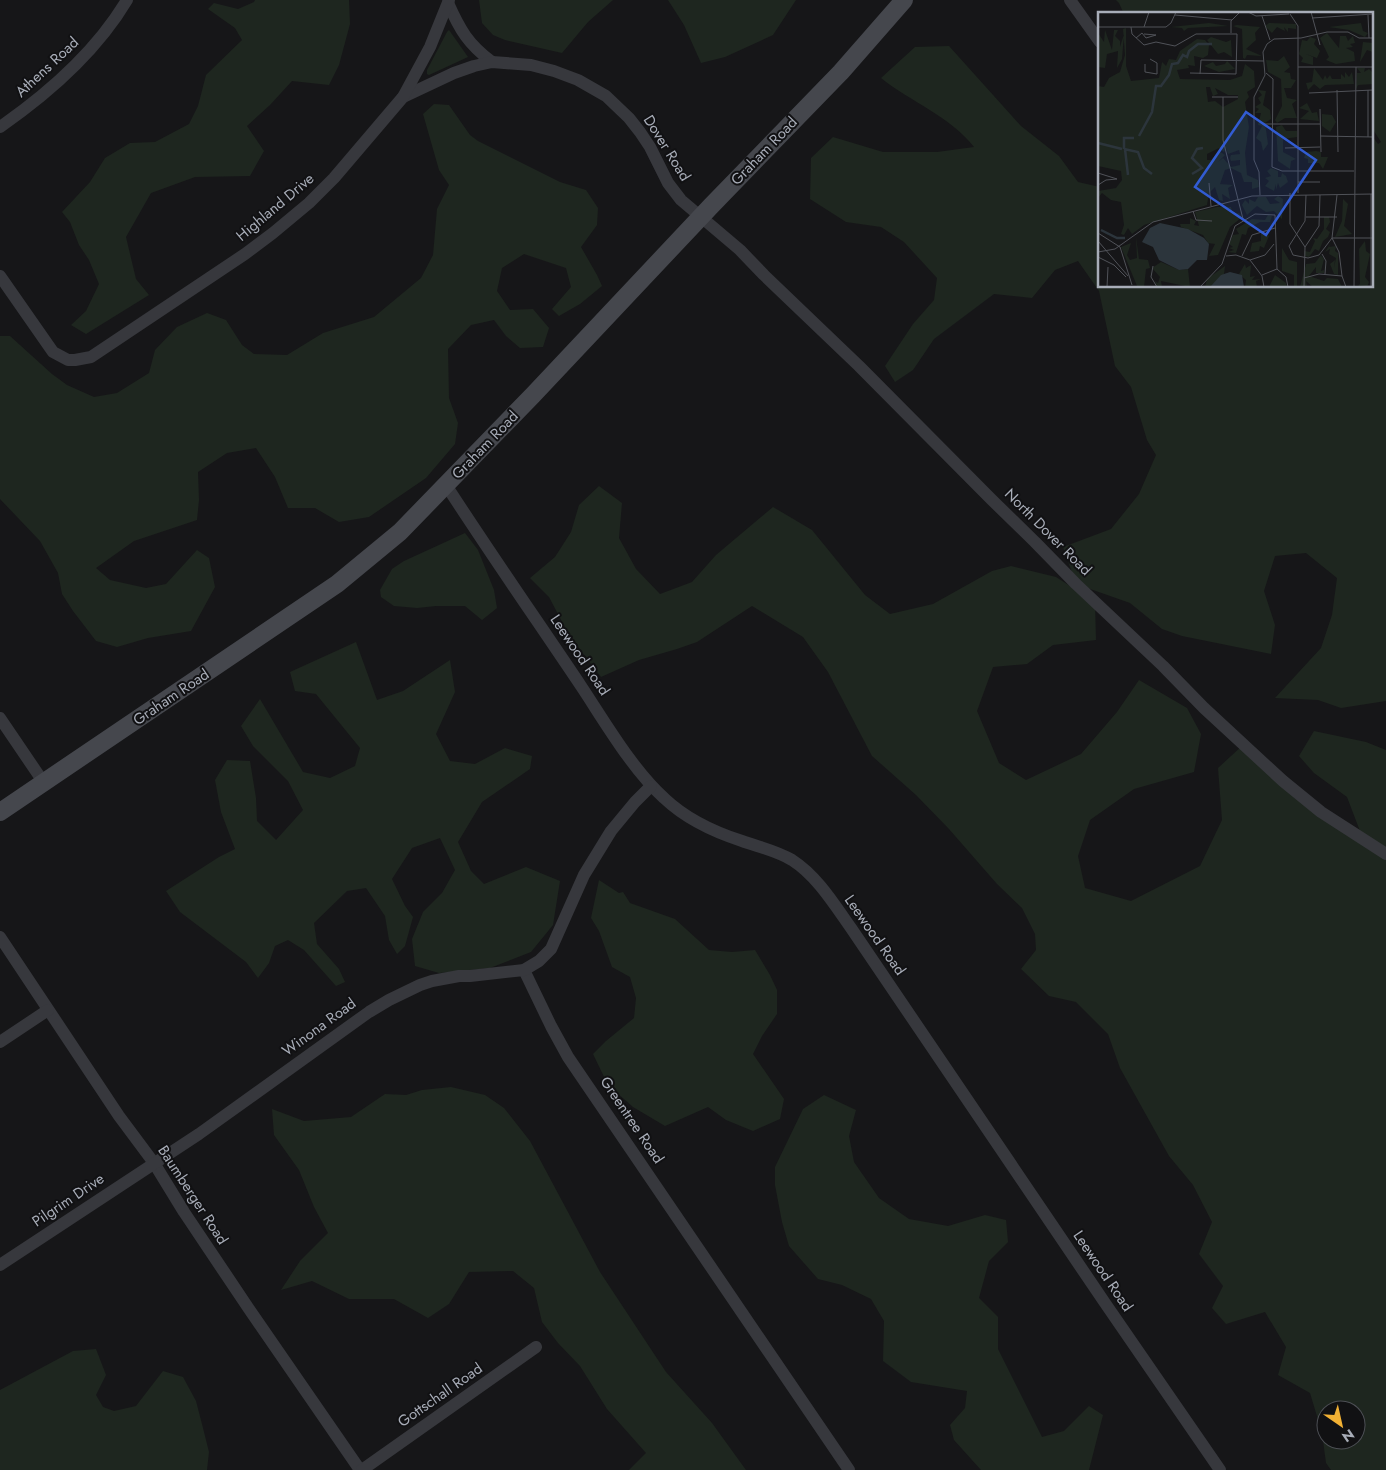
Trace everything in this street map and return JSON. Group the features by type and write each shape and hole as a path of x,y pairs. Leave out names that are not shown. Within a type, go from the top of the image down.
{"main road":[{"name":"Graham Road","path":"0,812 337,584 400,532 841,72 904,0"}],"street":[{"name":"Athens Road","path":"0,127 53,87 70,71 110,26 127,0"},
{"path":"1070,0 1098,39"},
{"path":"449,1 460,28 469,41 477,51 492,62"},
{"name":"Highland Drive","path":"0,276 53,352 68,360 91,357 246,254 309,203 358,151 403,97 430,48 449,1"},
{"name":"Dover Road","path":"403,97 454,73 492,62 531,65 566,75 606,96 629,118 640,132 673,190 701,217"},
{"name":"North Dover Road","path":"701,217 740,250 871,378 1076,584 1247,749 1302,797 1386,854"},
{"name":"Leewood Road","path":"446,485 620,744 651,786 664,799 691,819 723,834 781,854 801,867 820,886 873,959 1116,1320 1220,1470"},
{"path":"0,718 44,783"},
{"path":"524,970 539,962 551,949 584,875 606,838 635,802 651,786"},
{"name":"Baumberger Road","path":"0,937 119,1116 154,1162 184,1212 248,1309 361,1470"},
{"name":"Winona Road","path":"154,1162 199,1134 369,1012 389,1000 420,985 444,978 524,970"},
{"name":"Greentree Road","path":"524,970 568,1056 850,1470"},
{"path":"0,1042 48,1010"},
{"name":"Pilgrim Drive","path":"0,1265 154,1162"},
{"name":"Gottschall Road","path":"361,1470 536,1347"}],"shaded area":[{"path":"255,0 349,0 350,24 339,65 329,85 292,81 247,126 264,151 250,176 195,177 151,193 126,237 136,279 149,295 86,334 71,325 86,311 99,284 89,260 79,245 70,222 62,212 90,182 105,158 130,143 155,142 189,124 198,106 206,75 242,40 235,28 208,9 214,3 238,9"},
{"path":"479,0 613,0 588,22 562,53 505,40 493,35 482,23"},
{"path":"668,0 796,0 773,35 725,57 701,63 684,25"},
{"path":"1116,0 1386,0 1386,701 1341,708 1318,700 1275,698 1321,648 1332,615 1337,578 1306,553 1275,556 1264,591 1275,625 1271,654 1182,636 1162,629 1130,603 1076,584 1063,547 1111,529 1139,494 1156,455 1147,440 1131,387 1115,366 1099,291 1078,261 1055,270 1032,298 994,294 934,339 913,370 895,382 885,366 913,324 934,300 937,278 904,242 881,227 846,222 810,199 811,158 833,137 883,152 937,152 974,147 965,136 942,118 881,78 915,47 949,46 1021,126 1059,156 1078,182 1098,187 1098,288 1374,288 1374,139 1378,144 1381,142 1374,131 1374,12 1123,12"},
{"path":"449,30 468,57 429,75 427,70"},
{"path":"434,104 449,105 470,135 478,141 560,182 586,190 598,208 597,225 581,247 602,286 580,304 559,316 552,309 571,287 566,268 524,254 502,268 497,291 510,310 533,309 549,328 543,347 520,348 506,336 494,320 471,325 448,349 449,398 458,423 455,444 426,478 369,517 339,522 315,508 288,508 275,477 256,448 227,453 198,472 199,500 197,520 134,541 96,568 110,580 146,588 166,584 197,550 209,558 215,587 191,631 148,638 117,647 96,641 62,594 58,573 40,541 0,499 0,336 10,336 67,385 94,397 117,393 149,373 155,350 177,327 207,313 226,320 242,345 254,354 287,355 323,333 374,317 421,278 433,255 437,209 449,185 439,170 423,114"},
{"path":"599,486 622,503 619,538 636,569 660,594 692,582 716,555 773,507 812,530 865,595 890,614 933,604 992,571 1011,566 1056,577 1095,602 1096,640 1053,645 1027,664 993,667 977,711 999,763 1026,780 1081,754 1117,712 1139,680 1187,708 1201,734 1194,772 1134,789 1090,820 1078,856 1085,888 1131,901 1200,866 1222,820 1218,768 1243,745 1363,839 1347,797 1314,773 1299,756 1314,731 1366,742 1386,750 1386,1470 1331,1470 1326,1463 1324,1450 1366,1450 1366,1400 1316,1400 1316,1413 1310,1393 1278,1375 1286,1347 1265,1312 1226,1324 1212,1308 1223,1286 1199,1254 1212,1222 1193,1185 1169,1156 1120,1068 1108,1034 1076,1002 1049,996 1021,969 1036,950 1035,934 1022,908 997,884 949,829 916,795 872,756 828,672 803,637 752,606 697,642 639,660 601,677 569,635 549,597 530,578 555,557 571,532 579,505"},
{"path":"465,533 478,550 494,590 497,608 482,620 465,606 417,608 394,606 381,597 380,590 392,569 404,561"},
{"path":"356,642 377,700 403,691 450,660 455,692 436,734 450,761 475,764 505,748 532,756 530,769 482,802 458,842 471,871 484,884 526,867 560,881 553,925 531,952 490,968 439,973 415,966 412,939 423,912 442,893 455,870 440,838 412,848 392,879 405,906 413,917 405,946 397,954 389,940 385,916 366,888 347,891 314,923 317,944 339,969 345,982 336,986 304,950 288,940 275,946 269,963 258,978 246,962 180,912 166,891 235,849 221,812 215,780 227,760 250,761 256,798 257,821 276,840 303,810 288,781 253,746 241,726 260,699 303,772 330,778 355,766 360,748 316,694 295,691 290,672"},
{"path":"599,880 619,893 623,892 630,903 675,919 709,950 732,952 755,950 777,990 777,1014 762,1036 753,1054 784,1099 780,1119 753,1131 726,1120 708,1107 665,1126 633,1107 608,1085 593,1054 634,1018 636,998 630,977 612,967 599,931 591,918"},
{"path":"451,1087 485,1095 504,1108 530,1141 600,1272 666,1372 712,1423 746,1470 629,1470 646,1453 607,1409 580,1366 558,1343 542,1322 534,1288 513,1271 469,1272 449,1304 428,1318 394,1299 349,1299 312,1281 281,1290 300,1261 328,1233 314,1207 299,1170 274,1135 272,1109 304,1121 351,1117 385,1094 406,1095 422,1090"},
{"path":"824,1095 856,1110 849,1136 854,1162 879,1198 909,1219 948,1226 985,1215 1006,1220 1008,1242 989,1261 979,1298 998,1317 998,1349 1042,1437 1064,1431 1089,1406 1103,1415 1089,1470 981,1470 954,1440 950,1425 965,1408 967,1391 911,1382 883,1361 884,1321 871,1299 842,1285 818,1279 789,1246 775,1185 775,1167 803,1109"},
{"path":"96,1349 106,1375 96,1395 103,1407 114,1411 136,1406 163,1371 183,1377 196,1401 203,1428 209,1452 207,1470 0,1470 0,1390 73,1351"}]}
